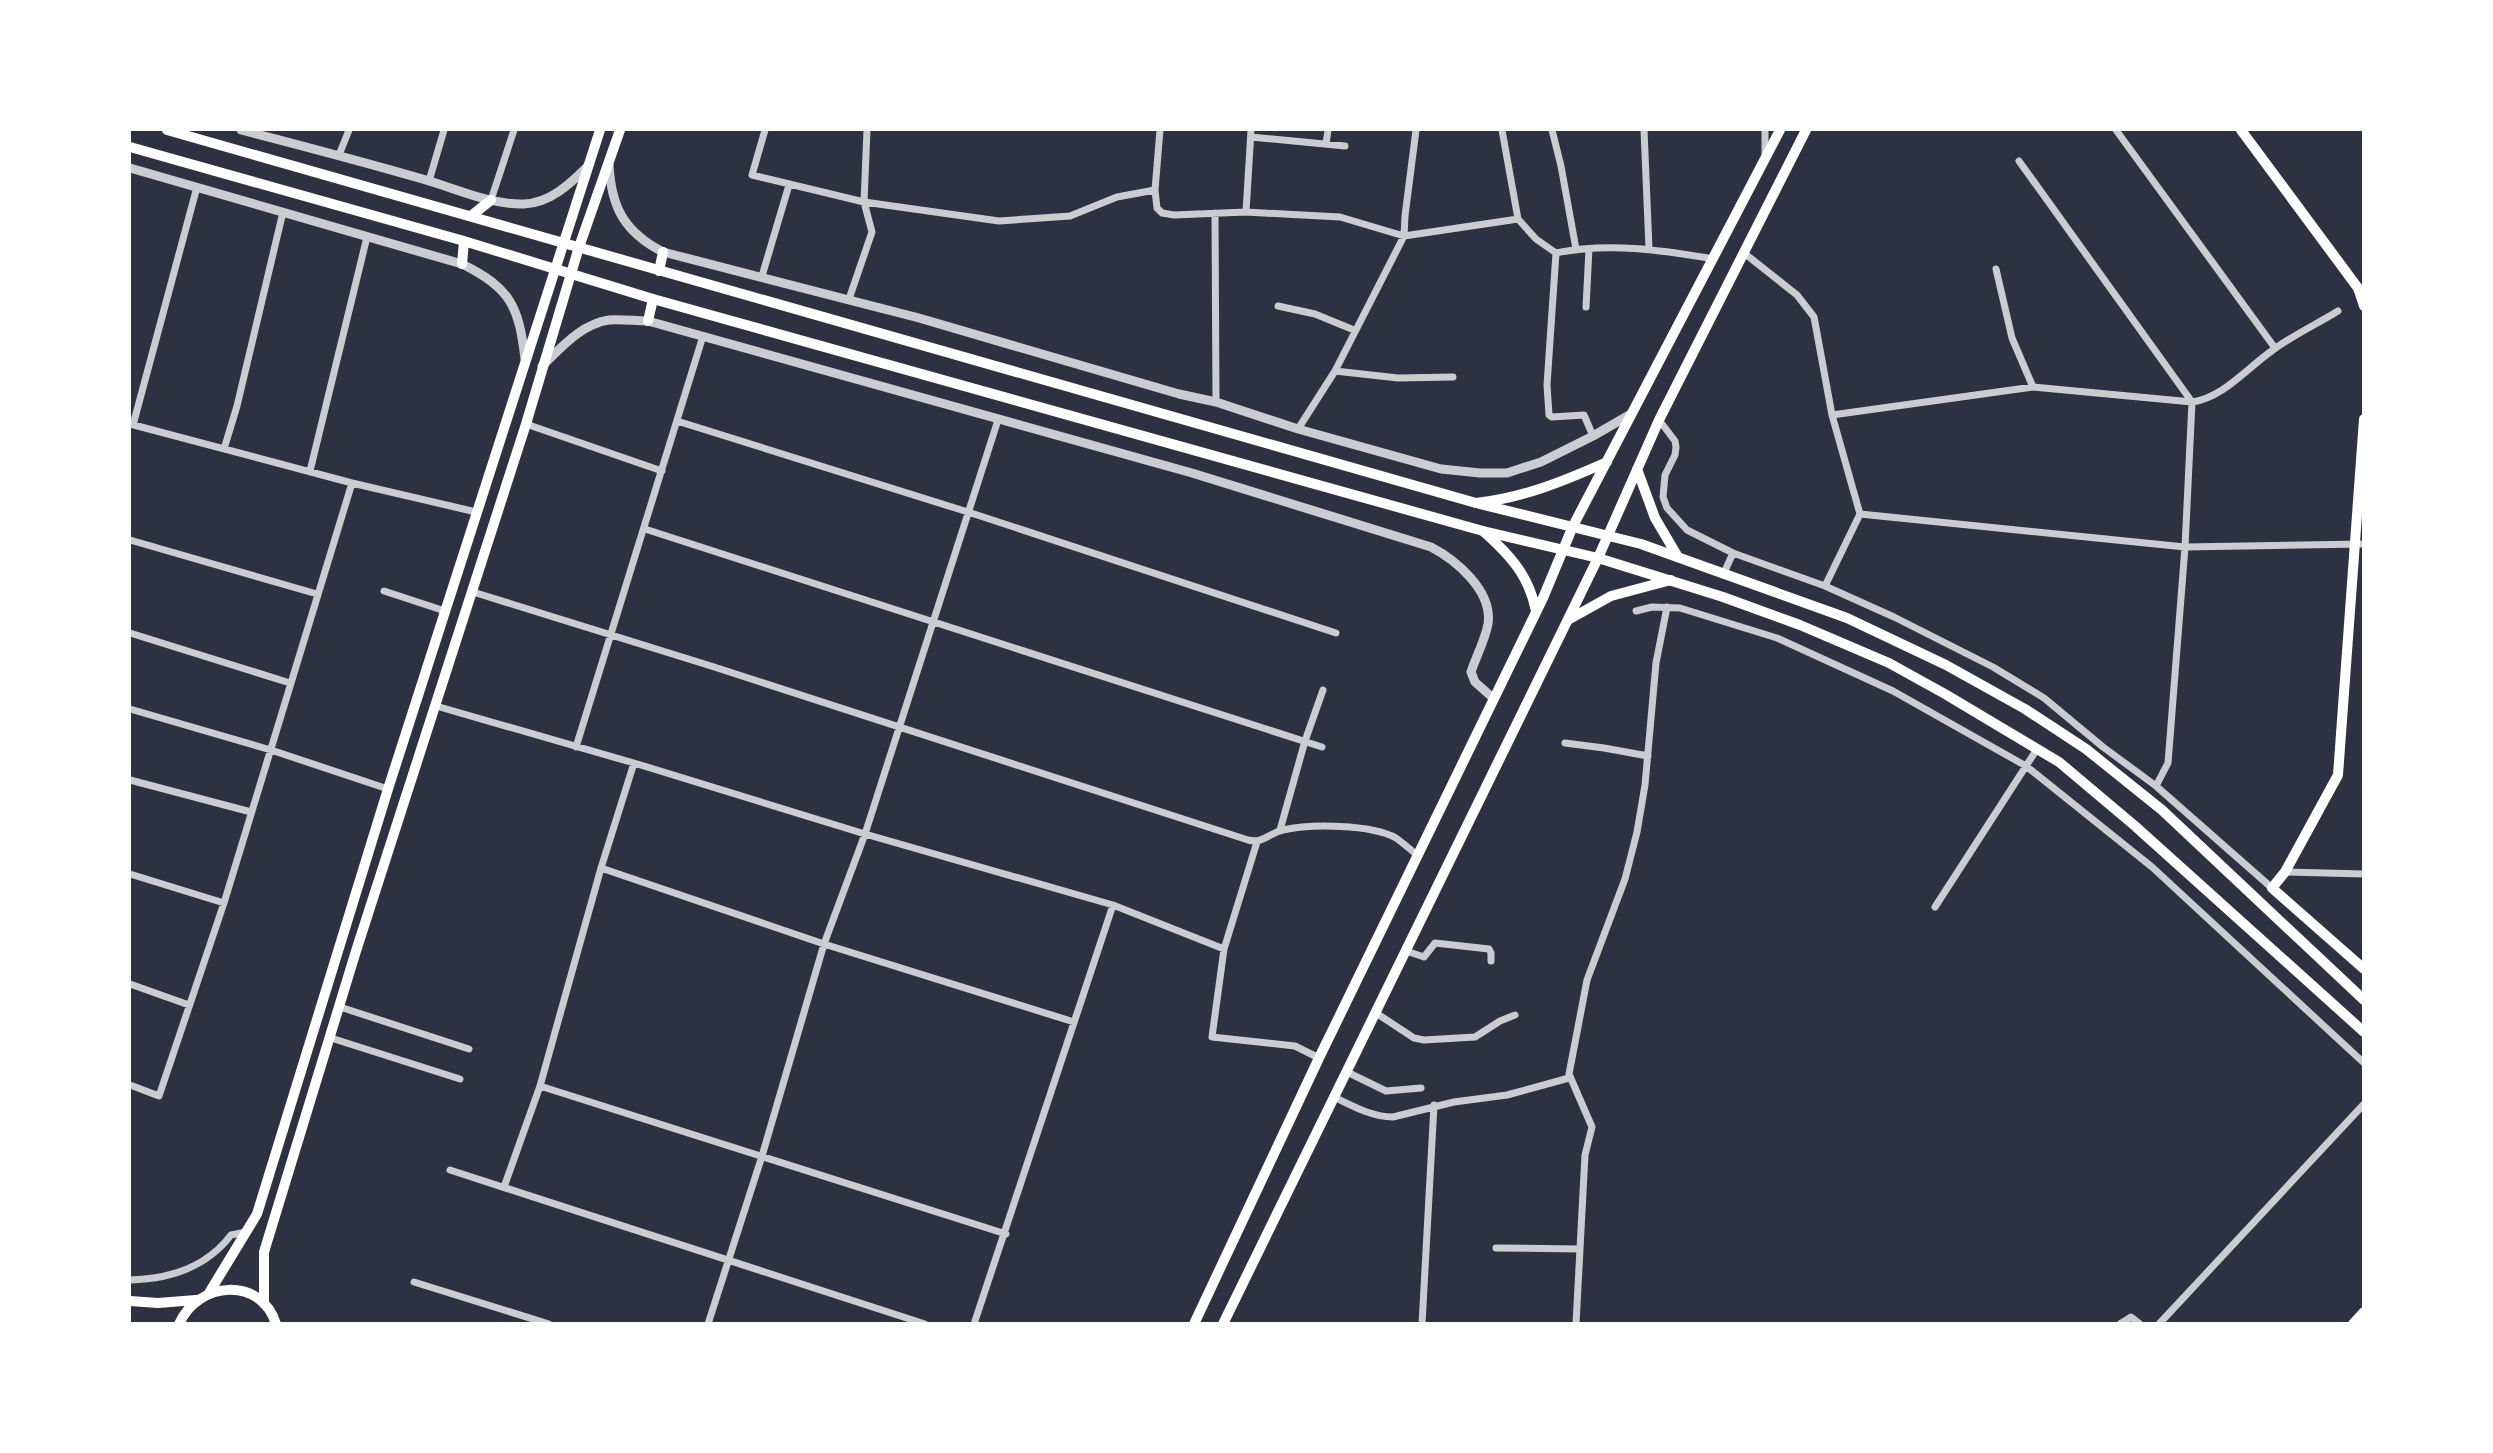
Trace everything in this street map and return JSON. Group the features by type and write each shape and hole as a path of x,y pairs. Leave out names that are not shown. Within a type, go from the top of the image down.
{"main road":[{"path":"167,130 1476,503 1607,534 1847,618 1946,665 2025,709 2086,749 2162,810 2364,1000"},
{"path":"209,1293 257,1214 388,789 600,130"},
{"path":"264,1304 264,1251 526,424 579,247 620,130"},
{"path":"1194,1324 1319,1058 1536,611 1573,526 1780,130"},
{"path":"1223,1324 1598,558 1659,420 1806,130"},
{"path":"2241,130 2361,287 2364,306"},
{"path":"130,147 464,241 653,299 1483,531 1598,558 1671,580 1800,625 1889,663 2059,762 2135,826 2364,1032"},
{"path":"471,216 491,200"},
{"path":"463,264 464,241"},
{"path":"659,271 663,252"},
{"path":"648,321 653,299"},
{"path":"2364,419 2360,544 2339,775 2284,872 2272,888 2364,969"},
{"path":"1476,503 1522,495 1570,478 1606,461"},
{"path":"1637,469 1655,519 1678,557"},
{"path":"1483,531 1514,559 1522,571 1531,590 1536,611"},
{"path":"1566,622 1611,596 1671,580"},
{"path":"179,1324 184,1313 196,1300 224,1289 239,1290 253,1296 264,1304 277,1321"},
{"path":"130,1301 158,1303 196,1300"},
{"path":"2353,1324 2364,1312"}],"street":[{"path":"241,130 339,155 491,200 526,204 566,188 587,167"},
{"path":"339,155 349,130"},
{"path":"429,181 444,130"},
{"path":"491,200 514,130"},
{"path":"765,130 752,175 864,202 999,221 1070,216 1117,197 1154,190"},
{"path":"849,299 872,232 864,202 867,130"},
{"path":"1160,130 1154,190 1157,208 1162,213 1174,215 1245,212 1340,217 1404,236 1518,219"},
{"path":"1326,144 1328,130"},
{"path":"1298,429 1335,371 1404,236 1416,130"},
{"path":"1502,130 1518,219 1536,239 1556,253 1576,249 1649,248 1714,259"},
{"path":"1552,130 1576,249"},
{"path":"1644,130 1649,248"},
{"path":"1765,130 1766,158"},
{"path":"2116,130 2275,348"},
{"path":"1245,212 1251,133 1345,146"},
{"path":"2019,161 2192,402 2185,547 2168,763 2156,786"},
{"path":"609,164 610,187 625,221 648,244 663,252 849,299 1179,394 1216,402 1298,429 1441,469 1507,473 1541,462 1633,413"},
{"path":"130,168 463,264 486,275 510,298 521,324 525,359"},
{"path":"762,276 789,185"},
{"path":"197,187 131,424 352,483 476,512"},
{"path":"224,449 283,212"},
{"path":"1215,213 1216,402"},
{"path":"310,471 367,237"},
{"path":"1586,307 1589,249"},
{"path":"1556,253 1547,385 1549,415 1584,415 1593,436"},
{"path":"1744,253 1797,295 1814,317 1832,415 1860,514 1825,586"},
{"path":"1996,270 2012,338 2033,387"},
{"path":"1278,306 1315,314 1354,330"},
{"path":"1832,415 2033,387 2202,401 2275,348 2338,311"},
{"path":"541,367 571,338 589,327 608,320 648,321 1205,477 1431,547 1462,566 1484,601 1488,622 1471,672 1475,682 1493,698"},
{"path":"576,747 703,337"},
{"path":"1335,371 1398,378 1453,377"},
{"path":"708,1324 824,944 865,834 998,419"},
{"path":"1659,420 1675,441 1676,447 1665,475 1662,497 1667,508 1687,530 1733,553 1825,586 2014,679 2044,698 2156,786 2272,888"},
{"path":"677,421 1336,634"},
{"path":"526,424 662,471"},
{"path":"130,1084 159,1096 223,903 352,483"},
{"path":"1860,514 2185,547 2360,544"},
{"path":"645,529 1322,747"},
{"path":"130,540 317,594"},
{"path":"1723,575 1733,553"},
{"path":"384,591 445,611"},
{"path":"473,592 1257,842"},
{"path":"1636,611 1652,607 1680,608 1717,617 1777,638 1893,691 2026,766 2152,867 2364,1063"},
{"path":"1576,1324 1586,1155 1592,1127 1569,1078 1587,980 1625,879 1637,832 1646,785 1656,663 1667,607"},
{"path":"130,633 290,683"},
{"path":"1280,830 1305,741 1323,690"},
{"path":"436,706 1113,905 1224,949"},
{"path":"130,709 271,750 388,789"},
{"path":"1565,743 1648,756"},
{"path":"1935,906 2037,749"},
{"path":"503,1187 540,1086 601,868 634,763"},
{"path":"130,780 251,812"},
{"path":"1319,1058 1295,1046 1212,1037 1224,949 1257,842 1280,830 1318,825 1338,826 1394,837 1417,855"},
{"path":"601,868 824,944 1074,1022"},
{"path":"2284,872 2364,874"},
{"path":"130,874 223,903"},
{"path":"974,1324 1113,905"},
{"path":"1406,951 1424,957 1435,943 1489,949 1492,953 1491,961"},
{"path":"130,985 189,1004"},
{"path":"340,1007 469,1049"},
{"path":"1376,1013 1414,1038 1424,1040 1475,1037 1515,1015"},
{"path":"331,1038 460,1079"},
{"path":"1347,1073 1386,1091 1421,1088"},
{"path":"1334,1097 1357,1108 1393,1117 1434,1105 1507,1095 1569,1078"},
{"path":"540,1086 1006,1234"},
{"path":"2158,1324 2364,1104"},
{"path":"1422,1324 1434,1105"},
{"path":"450,1170 925,1324"},
{"path":"130,1280 154,1279 179,1273 220,1248 231,1235 246,1232"},
{"path":"1496,1248 1580,1249"},
{"path":"414,1282 549,1324"},
{"path":"2120,1324 2131,1317 2140,1324"}]}
